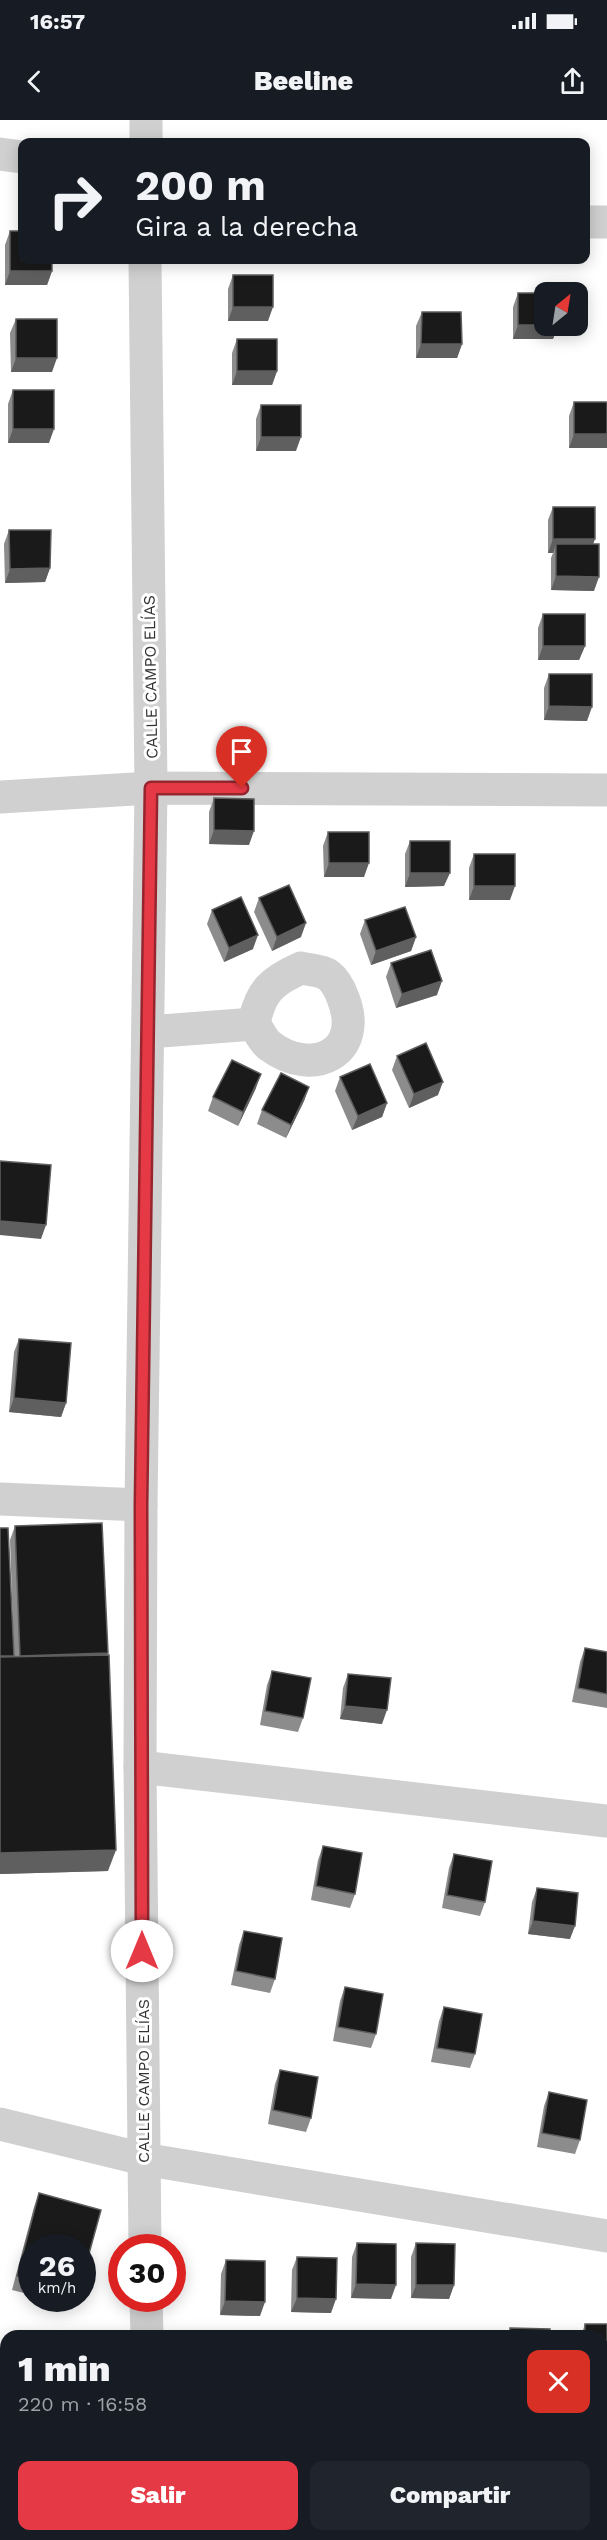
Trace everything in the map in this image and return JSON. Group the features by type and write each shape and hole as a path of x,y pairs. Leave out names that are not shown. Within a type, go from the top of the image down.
{"street":[{"path":"146,120 146,138"},
{"path":"0,154 18,156"},
{"path":"590,222 607,222"},
{"name":"CALLE CAMPO ELÍAS","path":"145,264 151,788 141,1505 140,1767 145,2234"},
{"path":"0,796 151,788 607,790"},
{"path":"148,1032 254,1024"},
{"path":"0,1499 141,1505"},
{"path":"140,1767 607,1821"},
{"path":"0,2124 143,2159 607,2236"},
{"path":"146,2312 147,2330"}],"building":[{"path":"10,231 18,231 18,264 52,264 52,271 10,271"},
{"path":"233,275 273,275 273,307 233,307"},
{"path":"518,293 534,293 534,325 518,325"},
{"path":"422,312 461,312 462,344 421,344"},
{"path":"16,319 57,319 57,358 16,358"},
{"path":"237,339 277,339 277,371 237,371"},
{"path":"13,390 54,390 54,429 13,429"},
{"path":"574,402 607,402 607,434 574,434"},
{"path":"261,405 301,405 301,437 261,437"},
{"path":"553,507 595,507 595,539 553,539"},
{"path":"9,530 51,530 50,568 10,569"},
{"path":"556,544 599,544 599,577 556,576"},
{"path":"543,614 585,614 585,646 543,646"},
{"path":"549,674 592,674 592,707 549,706"},
{"path":"214,798 254,799 254,831 214,830"},
{"path":"328,832 369,832 369,863 329,863"},
{"path":"410,841 450,841 450,873 410,873"},
{"path":"474,854 515,854 515,886 474,886"},
{"path":"289,885 306,923 277,937 259,898"},
{"path":"241,897 258,935 229,948 212,910"},
{"path":"405,907 416,937 376,951 365,920"},
{"path":"431,950 442,981 402,994 391,963"},
{"path":"426,1043 443,1082 414,1094 397,1056"},
{"path":"232,1060 261,1074 243,1112 213,1097"},
{"path":"370,1064 387,1103 358,1116 340,1077"},
{"path":"281,1073 309,1087 291,1125 262,1110"},
{"path":"0,1161 51,1165 46,1225 0,1221"},
{"path":"19,1339 71,1343 66,1403 14,1398"},
{"path":"102,1523 108,1653 20,1656 15,1526"},
{"path":"0,1528 8,1528 14,1656 0,1656"},
{"path":"585,1648 607,1652 607,1694 578,1688"},
{"path":"109,1655 116,1850 0,1853 0,1657"},
{"path":"272,1671 311,1678 303,1718 265,1711"},
{"path":"348,1674 391,1678 387,1710 345,1706"},
{"path":"323,1846 362,1853 355,1894 316,1886"},
{"path":"454,1854 492,1861 485,1902 447,1895"},
{"path":"537,1888 578,1893 575,1926 533,1921"},
{"path":"244,1931 282,1938 275,1979 236,1971"},
{"path":"345,1987 383,1994 376,2034 338,2027"},
{"path":"444,2007 482,2014 475,2054 437,2048"},
{"path":"280,2070 318,2077 311,2118 273,2110"},
{"path":"549,2092 587,2100 580,2140 542,2133"},
{"path":"39,2193 101,2210 94,2234 28,2234"},
{"path":"357,2243 396,2244 396,2285 356,2284"},
{"path":"416,2243 455,2244 454,2285 416,2285"},
{"path":"297,2257 337,2258 336,2299 297,2298"},
{"path":"226,2260 265,2261 265,2302 225,2301"},
{"path":"585,2324 607,2324 607,2330 585,2330"},
{"path":"510,2328 550,2329 550,2330 510,2330"}],"route":[{"path":"142,1951 141,1505 151,788 242,788"}]}
